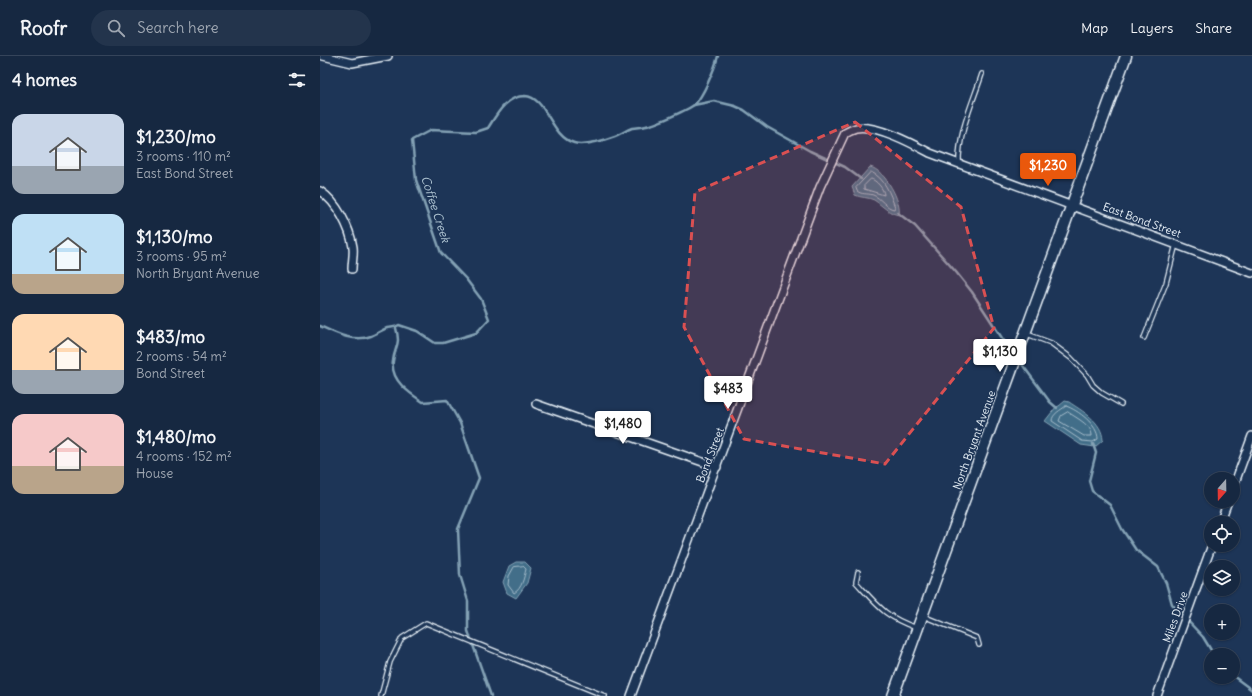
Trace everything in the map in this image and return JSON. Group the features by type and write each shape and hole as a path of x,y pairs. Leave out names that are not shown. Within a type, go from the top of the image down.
{"street":[{"path":"323,56 352,63 388,56"},
{"name":"North Bryant Avenue","path":"893,696 1126,56"},
{"name":"East Bond Street","path":"845,133 857,128 868,128 899,138 930,153 1252,273"},
{"name":"Bond Street","path":"631,696 820,187 845,133"},
{"path":"320,191 332,203 349,233 353,248 352,269"},
{"path":"536,404 717,467"},
{"path":"1239,472 1252,436"},
{"name":"Miles Drive","path":"1157,696 1209,552"}],"lane":[{"path":"959,164 959,150 966,122 982,74"},
{"path":"1144,338 1166,283 1176,244"},
{"path":"1026,334 1051,343 1071,358 1087,375 1092,385 1102,393 1121,404"},
{"path":"858,572 856,582 880,610 896,620 918,628"},
{"path":"922,616 977,638 979,645"},
{"path":"381,696 390,662 402,638 426,622 605,696"}],"highlighted area":[{"path":"855,122 961,207 994,328 885,464 744,439 684,327 695,192"}],"water":[{"path":"870,167 876,169 887,180 898,202 899,215 889,211 874,200 855,195 852,187"},
{"path":"1065,401 1069,402 1085,413 1099,427 1103,440 1095,447 1081,445 1045,421 1056,407"},
{"path":"516,562 525,562 531,568 527,583 516,598 507,593 503,582 509,566"}],"waterway":[{"name":"Coffee Creek","path":"320,326 332,332 351,338 365,338 387,328 399,325 417,331 435,343 443,343 476,333 489,319 481,299 466,279 441,253 416,180 412,140 431,130 476,132 488,128 507,102 512,99 525,96 532,98 539,103 559,133 566,139 578,144 600,141 632,128 648,126 659,122 694,105 705,89 718,56"},
{"path":"694,105 714,101 735,106 744,110 767,127 810,151 845,167 861,179"},
{"path":"898,213 915,226 956,272 972,292 1002,338 1014,353"},
{"path":"396,328 398,342 393,361 393,368 397,380 423,402 447,400 460,423 479,478 458,529 460,575 468,601 468,631 491,696"},
{"path":"1018,359 1050,402 1057,408"},
{"path":"1093,444 1096,453 1089,481 1092,491 1110,505 1122,529 1136,550 1158,567 1166,583 1172,604 1203,637 1210,648"},
{"path":"1240,681 1252,690"}]}
